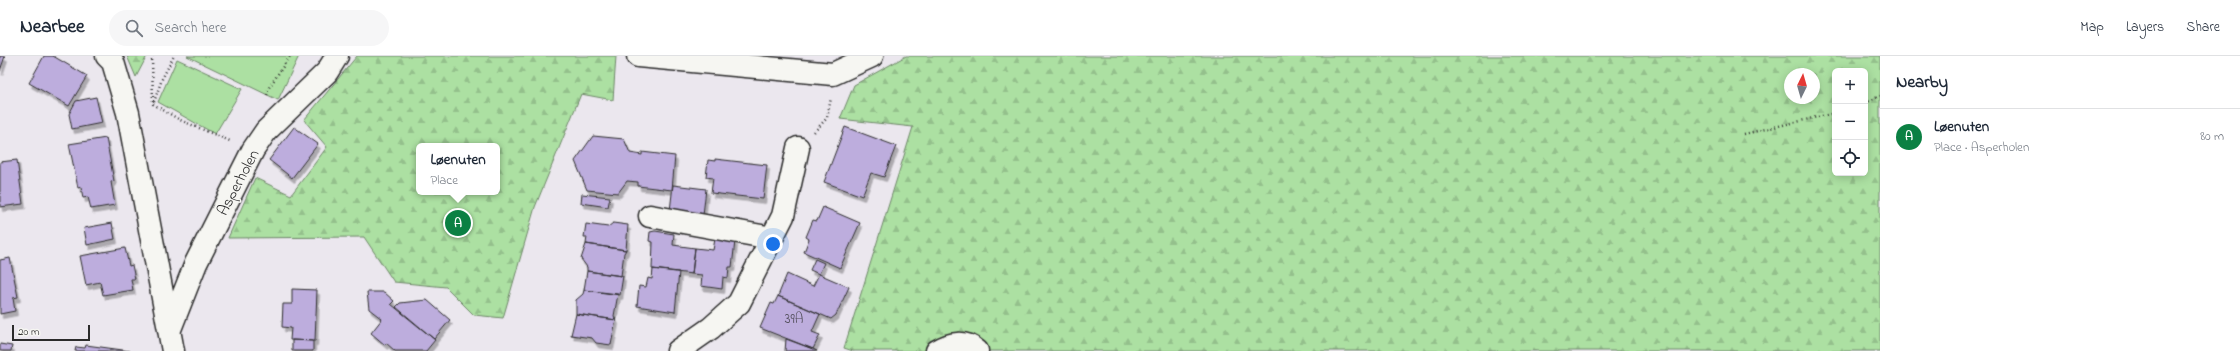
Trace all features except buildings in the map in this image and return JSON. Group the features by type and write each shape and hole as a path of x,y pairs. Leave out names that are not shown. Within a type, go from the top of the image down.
{"street":[{"path":"107,56 113,62 128,113 170,328 176,351"},
{"name":"Asperholen","path":"170,328 196,264 253,150 266,131 327,72 337,56"},
{"path":"638,56 833,74 872,56"},
{"path":"678,351 711,328 739,303 783,216 798,148"},
{"path":"650,216 772,238"},
{"path":"937,351 950,343 972,346 977,351"}],"path":[{"path":"152,56 153,104"},
{"path":"153,104 162,79 174,56"},
{"path":"798,148 828,118 833,74"},
{"path":"1868,102 1880,96"},
{"path":"128,113 153,104"},
{"path":"153,104 180,120 253,150"},
{"path":"1744,134 1832,114"}],"green space":[{"path":"127,56 147,56 136,77"},
{"path":"187,56 299,56 278,100"},
{"path":"357,56 616,56 613,100 581,94 535,207 503,318 474,315 446,287 394,282 364,237 228,238 255,178 291,195 327,147 304,120"},
{"path":"906,56 1880,56 1880,351 853,351 844,348 913,127 840,119 854,85"},
{"path":"177,59 242,89 215,134 158,102"}],"place":[{"name":"Løenuten","path":"458,223"}]}
